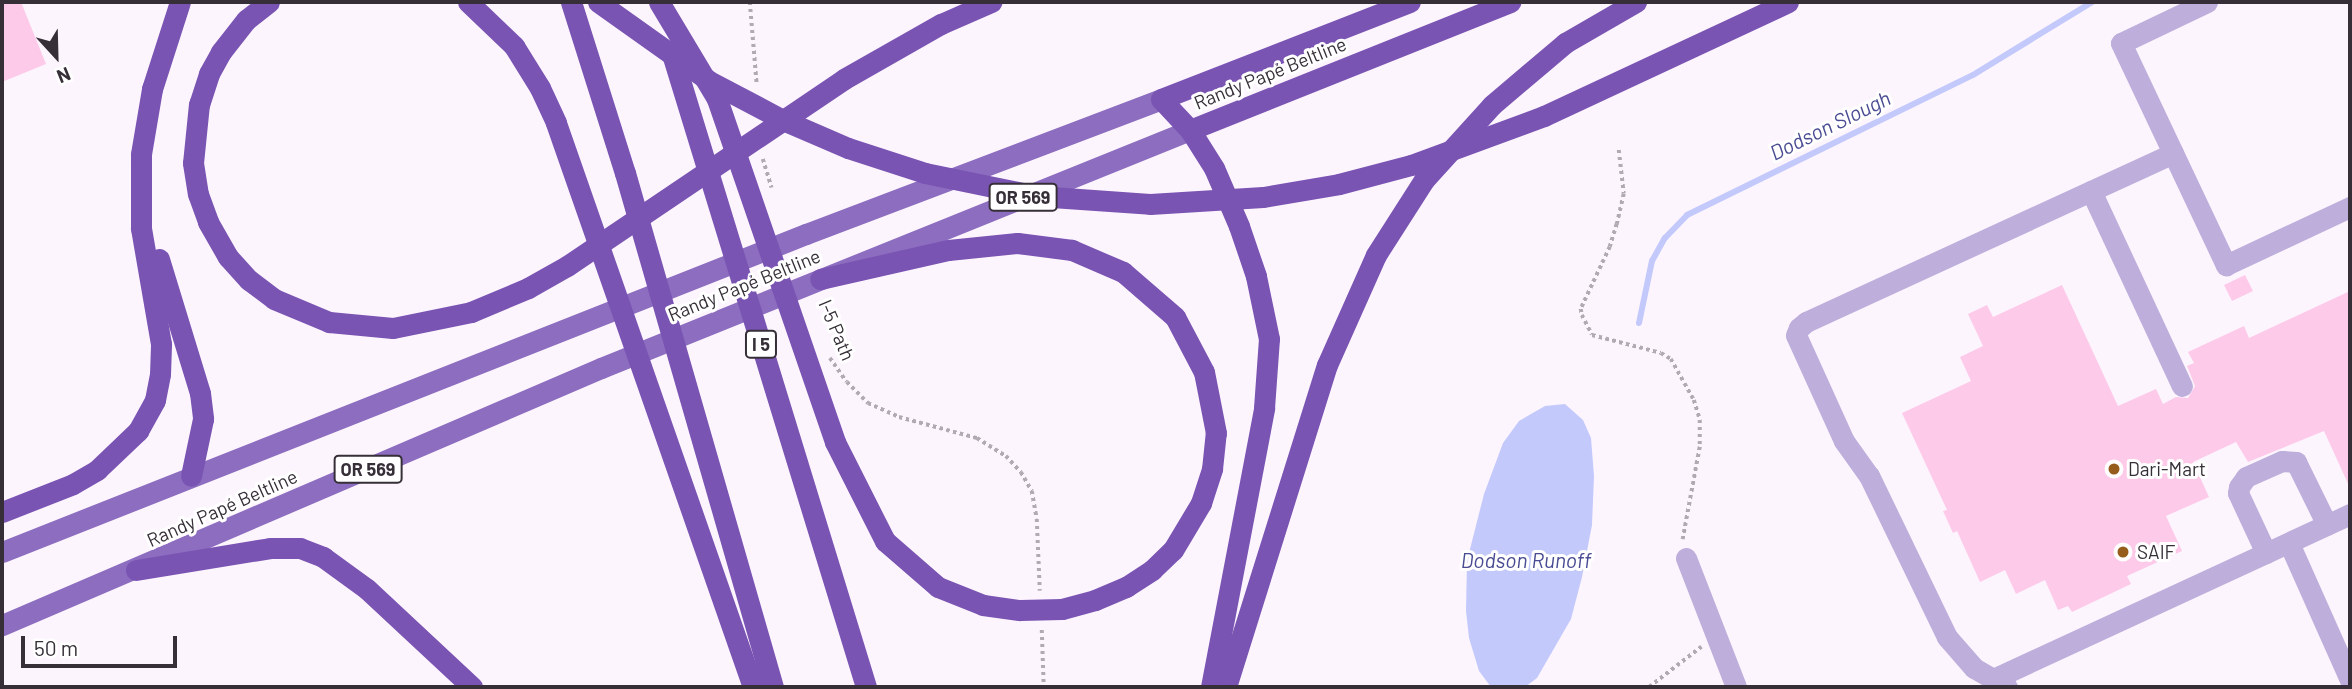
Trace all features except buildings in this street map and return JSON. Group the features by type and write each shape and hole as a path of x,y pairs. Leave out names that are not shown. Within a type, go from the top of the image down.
{"highway":[{"path":"2,512 73,484 97,470 138,431 155,401 160,374 161,344 141,228 141,154 146,117 180,2"},
{"path":"269,2 235,33 209,74 199,104 192,147 195,181 208,222 228,257 249,280 275,299 329,323 393,328 471,312 528,288 567,266 772,124 897,47 991,2"},
{"path":"468,2 514,46 540,88 556,123 753,687"},
{"path":"571,2 625,173 773,687"},
{"path":"598,2 709,81 783,120 848,148 962,182 1037,196 1099,202 1219,202 1339,184 1411,165 1544,116 1788,2"},
{"path":"657,2 717,99 795,334 835,442 885,541 937,587 983,605 1020,610 1062,609 1126,587 1152,570 1173,550 1201,503 1212,469 1216,433 1204,372 1175,317 1123,272 1072,250 1017,243 948,250 820,279"},
{"name":"I 5","path":"657,2 866,687"},
{"name":"Randy Papé Beltline","path":"1161,99 1410,2"},
{"name":"Randy Papé Beltline","path":"1190,130 1510,2"},
{"path":"1226,687 1327,365 1376,254 1424,180 1492,105 1565,44 1636,2"},
{"path":"1161,99 1190,130 1214,168 1239,226 1256,276 1269,339 1264,408 1211,687"},
{"path":"143,200 200,393 203,419 191,476"},
{"path":"136,570 270,548 300,548 323,557 367,589 472,687"}],"main road":[{"name":"Randy Papé Beltline","path":"2,552 806,234 1161,99"},
{"name":"Randy Papé Beltline","path":"2,625 136,570 601,368 1190,130"}],"street":[{"path":"2207,2 2121,43 2226,265 2350,207"},
{"path":"2173,153 1806,322 1796,335 1844,441 1869,476 1947,637 1965,661 1999,684 2350,514"},
{"path":"2091,191 2182,387"},
{"path":"2266,553 2238,493 2245,478 2283,461 2296,462 2327,525"},
{"path":"2289,543 2350,680"},
{"path":"1686,558 1736,687"}],"path":[{"path":"750,2 758,96"},
{"path":"762,150 776,201"},
{"path":"1619,150 1624,194 1617,224 1610,247 1581,309 1586,328 1592,335 1661,353 1671,359 1694,400 1700,420 1700,447 1683,538 1686,558"},
{"name":"I-5 Path","path":"826,349 847,382 868,403 899,417 977,439 1006,456 1021,472 1032,491 1037,519 1040,597"},
{"path":"1042,624 1044,687"},
{"path":"1649,687 1717,636"}],"water":[{"name":"Dodson Runoff","path":"1565,404 1583,420 1591,438 1594,476 1592,525 1582,577 1571,619 1537,678 1525,687 1491,687 1479,671 1469,638 1466,611 1467,561 1484,494 1503,443 1519,421 1545,406"}],"waterway":[{"name":"Dodson Slough","path":"1639,323 1652,261 1665,238 1687,215 1973,75 2092,2"}],"place":[{"name":"Dari-Mart","path":"2114,469"},
{"name":"SAIF","path":"2123,552"}]}
